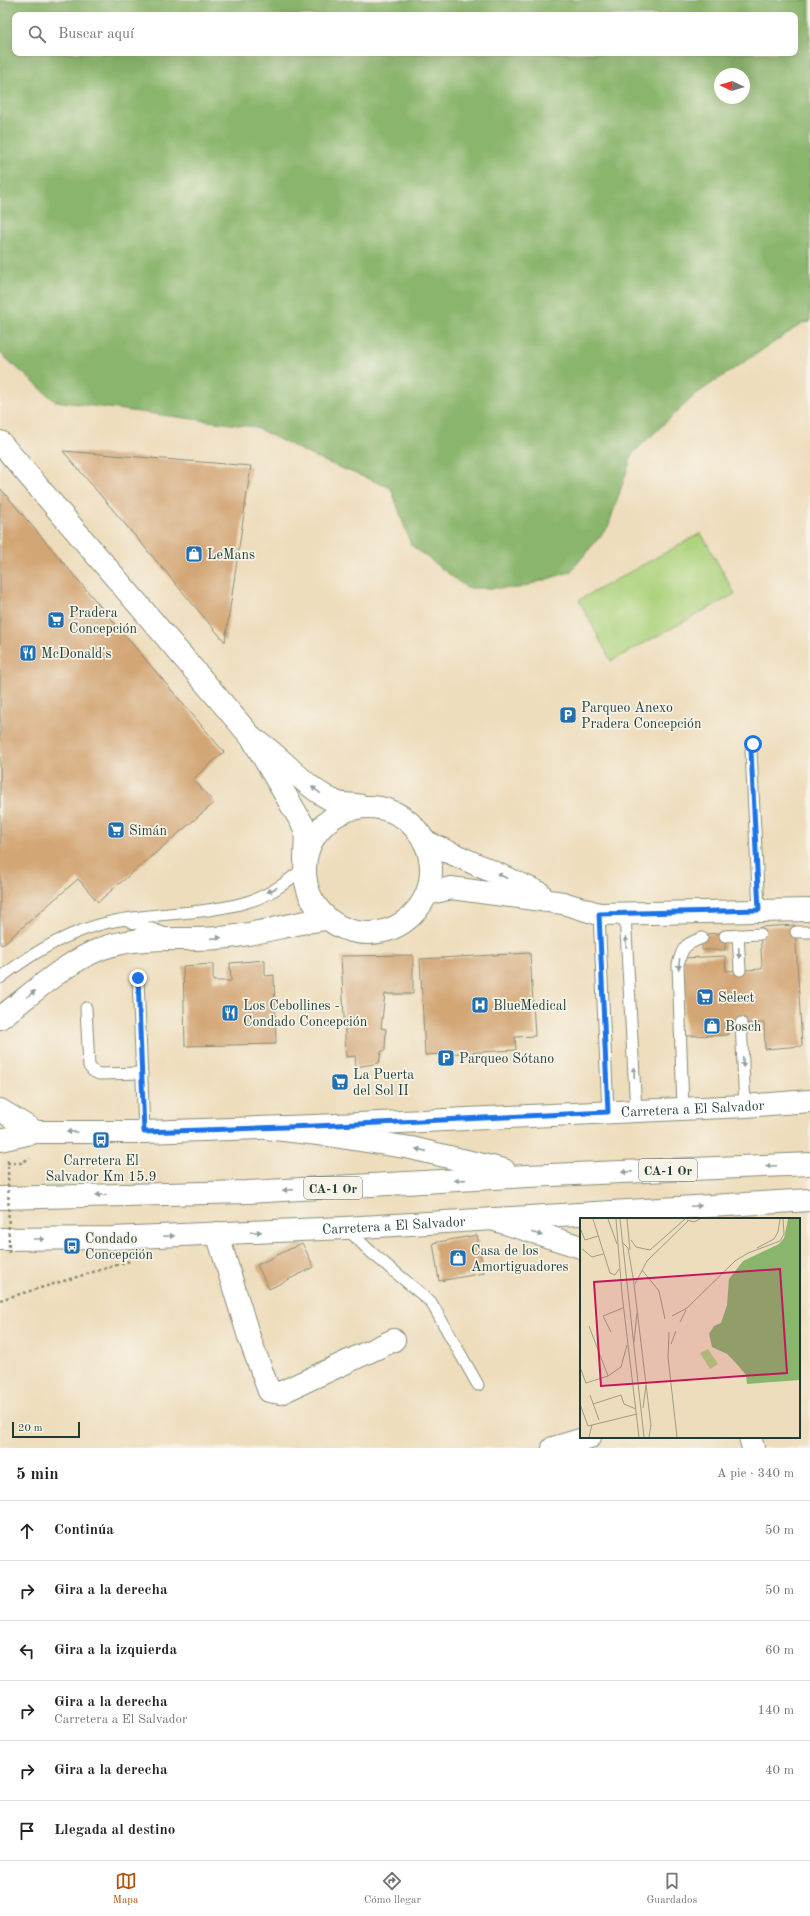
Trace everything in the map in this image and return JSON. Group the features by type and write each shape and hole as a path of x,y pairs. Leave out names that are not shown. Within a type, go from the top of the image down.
{"main road":[{"path":"0,442 252,738 306,830 305,882 309,896 316,908 326,919 341,929 354,932 378,934 396,928 411,917 420,907 427,894 431,877 430,858 424,841 414,826 400,815 384,808 337,802 322,794 302,779 277,755 252,738"},
{"path":"305,863 312,838 326,822 344,811 366,806"},
{"path":"424,841 563,903 599,914 810,910"},
{"path":"427,894 451,888 563,903"},
{"path":"0,1018 63,970 103,948 127,942 219,938 294,923 326,919"},
{"name":"Carretera a El Salvador","path":"0,1140 36,1132 144,1132 266,1128 745,1106 810,1101"},
{"path":"0,1110 36,1132"},
{"path":"266,1128 327,1134 411,1148 527,1176"},
{"name":"CA-1 Or","path":"0,1198 248,1192 527,1176 810,1164"},
{"name":"Carretera a El Salvador","path":"4,1247 112,1238 346,1228 487,1218 810,1200"},
{"path":"573,1213 576,1230 580,1240"},
{"path":"487,1218 580,1247"},
{"path":"217,1233 249,1337 269,1391 280,1393 394,1340"},
{"path":"553,1448 587,1438"},
{"path":"750,1438 753,1448"}],"lane":[{"path":"753,744 751,751 759,910"},
{"path":"0,978 19,964 64,938 87,929 124,919 154,917 248,902 280,887 305,863"},
{"path":"599,914 608,1112"},
{"path":"625,914 636,1111"},
{"path":"124,919 181,940"},
{"path":"796,932 810,932"},
{"path":"725,936 760,934"},
{"path":"738,936 740,970"},
{"path":"683,1108 678,965 682,950 688,943 702,938"},
{"path":"138,978 144,1132"},
{"path":"86,1008 89,1066 93,1071 98,1074 142,1073"},
{"path":"741,1023 745,1106"},
{"path":"346,1228 372,1253 431,1302 478,1385"}],"path":[{"path":"4,1247 8,1160"},
{"path":"0,1300 136,1260"}],"green space":[{"path":"0,0 810,0 810,322 803,323 696,394 633,453 608,527 570,572 518,588 467,588 411,545 391,488 319,459 254,427 55,401 0,353"},
{"path":"701,533 735,594 611,661 579,600"}],"building":[{"name":"LeMans","path":"63,451 251,466 225,642"},
{"name":"Pradera Concepción","path":"0,488 224,752 193,779 214,803 98,902 78,879 2,945 0,944"},
{"path":"795,925 802,1046 765,1049 764,1023 727,1024 728,1035 685,1036 683,958 725,956 726,971 762,969 760,927"},
{"path":"725,933 725,950 702,950 702,934"},
{"path":"530,953 535,1036 515,1037 516,1050 425,1055 420,959"},
{"path":"413,955 413,994 385,994 381,1028 386,1029 385,1050 381,1052 379,1063 356,1067 355,1056 346,1057 341,956"},
{"name":"Los Cebollines - Condado Concepción","path":"265,960 265,976 274,975 276,1044 185,1046 183,966 213,964 213,981 231,981 230,963"},
{"name":"Casa de los Amortiguadores","path":"477,1235 484,1273 439,1281 433,1243"},
{"path":"302,1243 314,1267 269,1289 257,1265"}],"place":[{"name":"LeMans","path":"194,554"},
{"name":"Pradera Concepción","path":"56,620"},
{"name":"McDonald's","path":"28,653"},
{"name":"Parqueo Anexo Pradera Concepción","path":"568,715"},
{"name":"Simán","path":"116,830"},
{"name":"Select","path":"705,997"},
{"name":"BlueMedical","path":"480,1005"},
{"name":"Los Cebollines - Condado Concepción","path":"230,1013"},
{"name":"Bosch","path":"712,1026"},
{"name":"Parqueo Sótano","path":"446,1058"},
{"name":"La Puerta del Sol II","path":"340,1082"},
{"name":"Carretera El Salvador Km 15.9","path":"101,1140"},
{"name":"Condado Concepción","path":"72,1246"},
{"name":"Casa de los Amortiguadores","path":"458,1258"}],"route":[{"path":"138,978 144,1132 315,1126 608,1112 599,914 759,910 751,751 753,744"}]}
